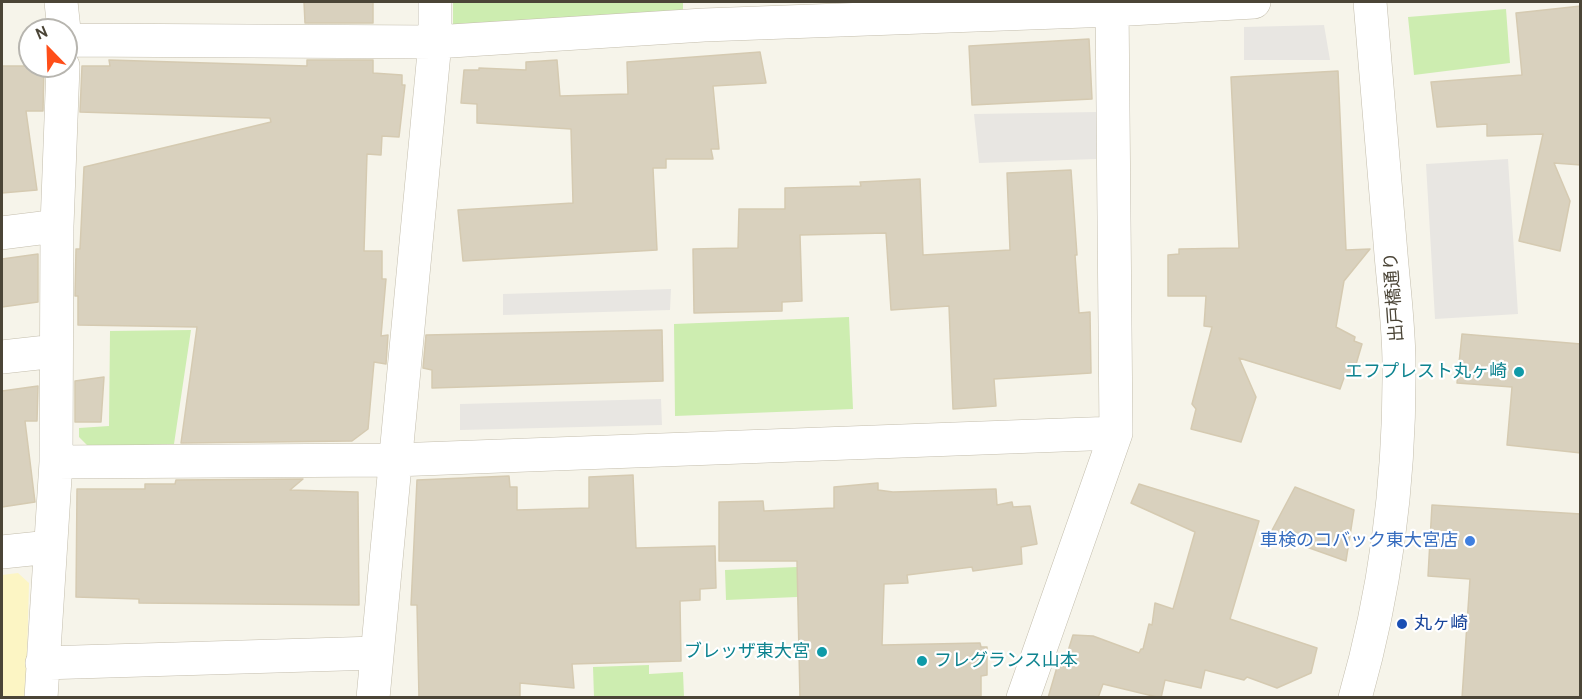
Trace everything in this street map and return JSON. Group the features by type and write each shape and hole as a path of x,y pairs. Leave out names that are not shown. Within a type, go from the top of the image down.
{"street":[{"path":"62,2 63,18"},
{"path":"373,698 435,42 435,2"},
{"path":"78,40 435,42 704,13 1254,2"},
{"name":"出戸橋通り","path":"1355,698 1368,651 1383,576 1398,439 1399,362 1370,2"},
{"path":"1023,698 1116,433 1112,6"},
{"path":"42,698 42,663 56,462 57,226 63,78"},
{"path":"2,233 57,226"},
{"path":"2,357 56,351"},
{"path":"56,462 394,460 1116,433"},
{"path":"2,552 50,547"},
{"path":"42,663 377,653"}],"green space":[{"path":"453,2 683,2 683,36 453,37"},
{"path":"1506,9 1510,63 1414,75 1408,17"},
{"path":"849,317 853,409 675,416 674,324"},
{"path":"191,330 174,444 89,447 79,437 79,428 109,426 110,331"},
{"path":"797,567 797,597 726,600 725,570"},
{"path":"649,665 649,674 683,672 684,697 594,697 593,667"}],"sand":[{"path":"18,573 29,583 26,697 2,698 2,575"}],"shaded area":[{"path":"1324,25 1330,60 1244,60 1244,27"},
{"path":"1097,112 1096,159 979,163 974,114"},
{"path":"1508,159 1518,314 1435,319 1426,164"},
{"path":"671,289 670,310 503,315 503,294"},
{"path":"661,399 662,425 460,430 460,404"}],"building":[{"path":"304,2 373,2 373,23 305,23"},
{"path":"1581,6 1581,165 1554,163 1570,201 1560,251 1519,241 1543,134 1487,136 1487,124 1437,127 1431,82 1522,75 1516,13"},
{"path":"1089,39 1092,99 972,105 969,46"},
{"path":"760,52 766,83 713,86 719,149 711,149 713,159 666,159 666,168 653,168 657,250 463,261 458,210 573,203 571,129 477,123 477,104 461,103 464,70 479,70 479,68 526,70 526,62 557,60 560,96 628,94 627,62"},
{"path":"109,60 307,66 307,60 373,60 373,73 402,75 402,85 405,85 399,137 382,136 381,155 367,154 364,251 382,251 382,279 386,279 381,336 388,335 386,364 374,362 368,429 352,441 181,443 197,327 78,325 78,296 75,296 76,249 80,249 84,167 271,122 270,118 80,112 82,66 110,66"},
{"path":"2,66 18,66 18,78 44,78 43,111 26,111 37,190 2,193"},
{"path":"1338,71 1346,250 1370,249 1344,281 1336,327 1355,337 1354,341 1362,344 1352,378 1345,375 1340,389 1239,358 1256,397 1241,442 1191,429 1196,409 1192,404 1212,327 1204,326 1206,296 1168,296 1168,255 1179,254 1179,249 1239,248 1231,77"},
{"path":"1071,170 1079,313 1090,312 1091,373 994,379 996,406 953,409 949,306 891,310 886,233 800,235 802,301 782,302 782,311 694,313 693,249 738,248 739,209 785,209 785,188 861,186 860,182 920,179 923,255 1010,250 1007,173"},
{"path":"38,254 38,302 2,307 2,259"},
{"path":"662,330 663,381 432,388 432,370 423,368 426,335"},
{"path":"1462,334 1581,344 1581,453 1507,445 1512,387 1457,383"},
{"path":"104,377 101,422 75,422 75,381"},
{"path":"38,386 37,421 25,421 35,502 2,507 2,391"},
{"path":"633,475 636,548 715,546 716,588 700,589 700,600 680,601 681,661 572,664 574,688 520,683 520,698 419,698 417,605 411,605 417,480 509,476 510,487 517,487 517,510 589,508 589,477"},
{"path":"303,479 290,490 358,492 359,605 139,603 139,599 76,597 77,489 145,489 145,484 175,484 176,480"},
{"path":"878,483 878,490 893,492 996,489 997,505 1012,502 1013,507 1030,506 1037,544 1021,547 1022,564 973,571 972,567 907,575 908,583 884,584 882,645 980,643 981,647 987,647 987,675 981,676 981,696 800,698 797,561 719,561 719,502 763,501 764,511 834,508 834,487"},
{"path":"1139,484 1259,521 1230,619 1317,648 1311,673 1277,688 1247,677 1244,680 1205,670 1201,688 1165,680 1161,698 1103,684 1098,698 1048,698 1057,667 1064,664 1073,635 1093,636 1139,653 1143,649 1149,624 1152,625 1155,603 1173,609 1195,532 1131,503"},
{"path":"1295,487 1354,510 1346,561 1270,534"},
{"path":"1432,505 1581,514 1581,698 1462,698 1470,579 1428,576"}],"place":[{"name":"エフプレスト丸ヶ崎","path":"1519,372"},
{"name":"車検のコバック東大宮店","path":"1470,541"},
{"name":"丸ヶ崎","path":"1402,624"},
{"name":"ブレッザ東大宮","path":"822,652"},
{"name":"フレグランス山本","path":"922,661"}]}
